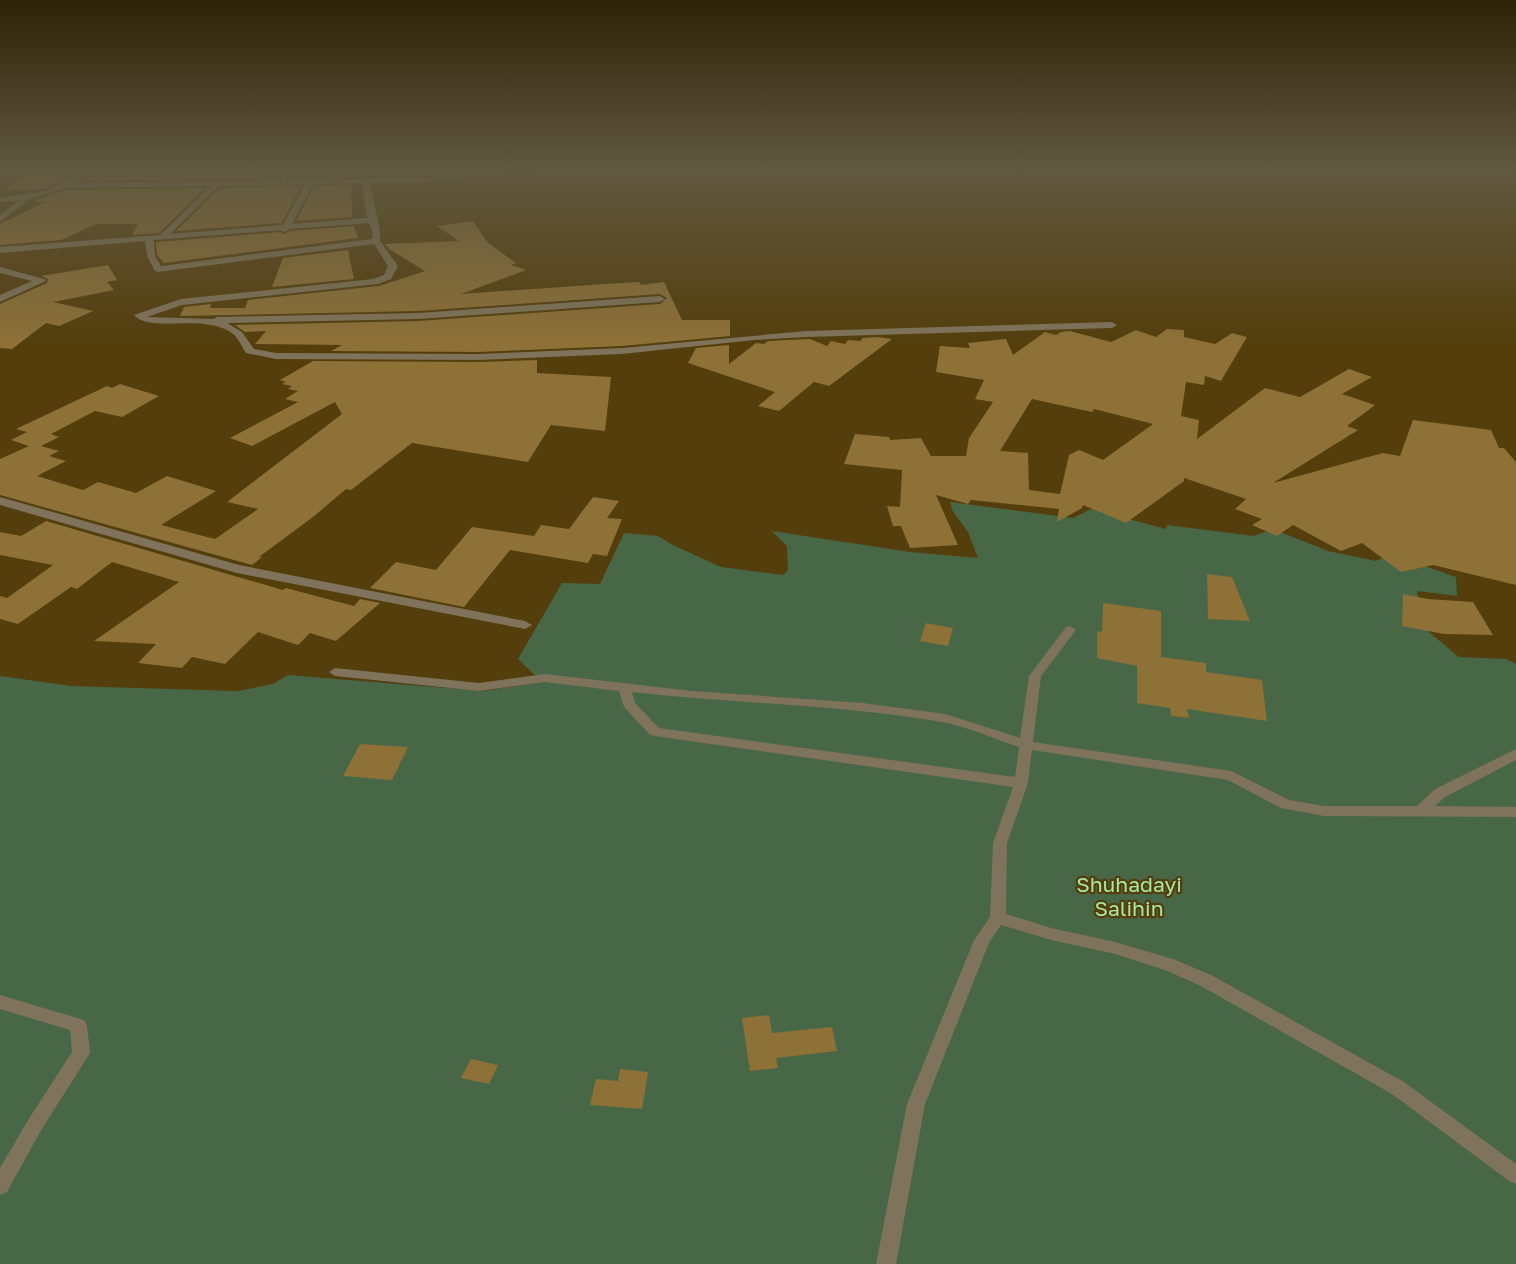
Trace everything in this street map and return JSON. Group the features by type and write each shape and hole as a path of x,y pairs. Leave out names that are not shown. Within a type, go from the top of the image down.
{"street":[{"path":"161,238 172,227"},
{"path":"0,249 304,227"},
{"path":"375,227 376,242 393,266 388,277 375,282 181,302 139,315 145,320 275,321 418,316 660,299"},
{"path":"149,239 151,256 158,269 376,242"},
{"path":"0,270 41,281 0,299"},
{"path":"202,320 238,332 250,351 276,356 324,357 478,357 622,351 806,334 1112,325"},
{"path":"0,501 237,569 525,625"}],"lane":[{"path":"886,1264 916,1104 982,940 999,918 1000,843 1021,783 1035,676 1070,630"},
{"path":"335,672 479,687 545,678 692,695 863,706 945,718 1026,745 1231,776 1286,804 1324,811 1516,812"},
{"path":"624,687 629,704 655,732 1021,783"},
{"path":"1420,812 1440,793 1516,754"},
{"path":"999,918 1051,934 1115,948 1170,965 1207,981 1398,1088 1516,1175"},
{"path":"0,1002 78,1025 81,1053 34,1126 0,1186"}],"green space":[{"name":"Shuhadayi Salihin","path":"950,502 1073,518 1091,509 1166,529 1167,525 1254,536 1273,529 1328,551 1376,561 1390,554 1456,577 1457,596 1417,591 1424,628 1459,657 1506,659 1516,664 1516,1264 0,1264 0,676 71,686 238,691 273,684 288,675 483,691 542,682 518,659 562,583 600,584 624,533 658,536 721,567 783,575 788,570 787,546 772,531 910,552 978,558 968,532 952,510"}],"building":[{"path":"0,227 89,227 61,240 0,245"},
{"path":"136,227 165,227 159,233 132,235"},
{"path":"180,227 229,227 176,231"},
{"path":"354,227 358,238 164,263 157,255 156,242 281,232 284,234 290,231"},
{"path":"438,227 477,227 487,242 516,263 511,265 526,270 461,294 664,282 682,320 730,320 730,336 622,346 478,352 331,351 342,345 255,344 266,331 245,332 235,325 418,321 660,304 667,298 660,294 418,311 180,316 184,307 211,304 210,308 245,308 248,300 379,286 425,271 389,249 385,244 459,241"},
{"path":"348,250 354,279 272,287 283,258"},
{"path":"108,265 117,280 107,282 114,290 53,302 93,311 59,326 46,323 12,349 0,348 0,304 47,283 48,279 41,276"},
{"path":"1167,329 1184,330 1184,337 1215,344 1232,333 1247,337 1221,381 1205,376 1204,385 1186,382 1181,416 1199,420 1197,439 1265,388 1300,397 1349,369 1372,377 1342,394 1375,405 1347,426 1358,430 1273,483 1383,453 1400,456 1413,420 1491,430 1499,448 1504,448 1516,462 1516,585 1433,565 1401,572 1362,543 1341,551 1293,525 1277,536 1252,525 1262,519 1235,509 1246,499 1184,478 1184,481 1126,523 1083,505 1082,508 1057,522 1059,509 971,500 968,504 936,495 958,545 910,548 901,526 893,526 887,506 900,507 902,470 844,464 855,434 889,437 890,440 921,438 931,456 966,456 969,438 993,402 975,399 984,380 936,372 940,346 970,348 968,343 1006,339 1013,355 1045,332 1056,335 1070,331 1111,342 1136,330 1156,337","holes":["1032,399 1092,412 1094,409 1153,424 1103,460 1079,450 1069,455 1060,494 1029,490 1028,453 1000,451"]},
{"path":"862,338 892,339 829,386 814,382 779,411 758,406 775,392 688,363 696,348 729,345 729,364 756,343 810,339 827,346 831,341 845,344 848,340 861,341"},
{"path":"537,360 537,373 611,377 605,431 551,425 528,462 412,443 351,490 346,489 259,557 262,557 252,565 0,495 0,459 29,446 11,440 27,432 16,429 107,386 112,388 120,384 159,396 122,417 95,411 51,434 59,437 41,446 59,451 49,456 66,461 37,476 83,490 98,482 136,493 167,476 216,491 161,525 215,539 258,509 227,502 342,414 335,402 252,446 230,438 298,402 285,399 298,391 288,389 292,386 282,384 286,382 280,380 313,361"},
{"path":"593,497 619,501 607,518 622,519 607,556 593,554 588,563 510,550 464,607 370,588 396,562 436,570 472,527 534,536 541,525 569,529"},
{"path":"46,521 283,590 286,588 354,606 360,599 380,603 336,641 310,633 298,645 258,632 225,664 192,657 182,668 138,663 156,644 94,641 179,582 112,562 77,589 71,587 18,624 0,619 0,596 7,598 53,565 0,555 0,532 21,536"},
{"path":"1207,574 1232,577 1250,621 1208,619"},
{"path":"1403,594 1428,599 1473,602 1493,635 1444,634 1402,626"},
{"path":"1103,603 1161,611 1161,657 1206,663 1206,672 1262,680 1267,721 1187,709 1189,718 1171,716 1170,708 1137,703 1137,666 1097,658 1097,631 1102,632"},
{"path":"926,623 953,628 948,646 920,641"},
{"path":"360,744 408,747 392,780 343,776"},
{"path":"769,1015 772,1033 832,1027 837,1051 776,1058 778,1068 750,1071 742,1018"},
{"path":"471,1059 498,1065 489,1084 461,1078"},
{"path":"620,1069 648,1072 642,1109 590,1105 596,1079 618,1081"}]}
